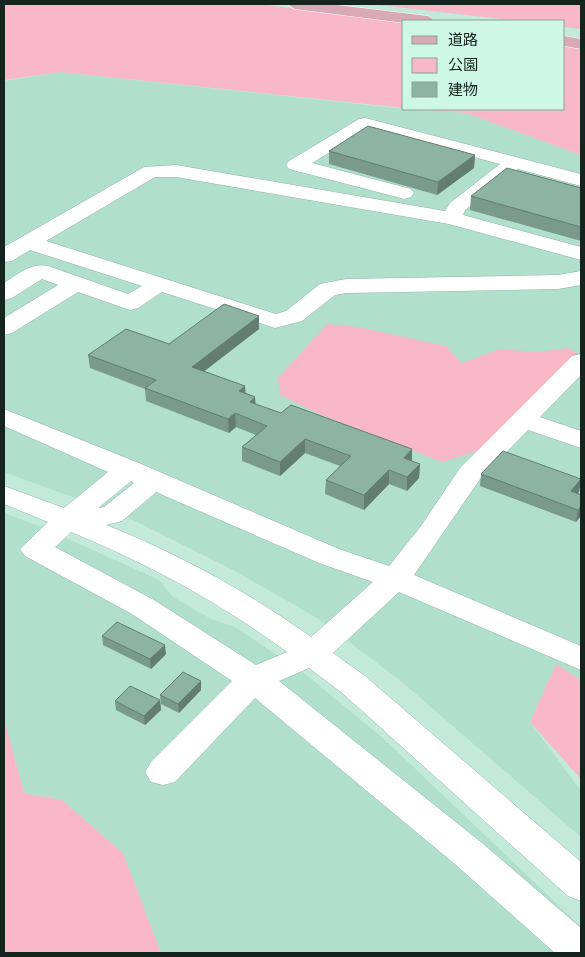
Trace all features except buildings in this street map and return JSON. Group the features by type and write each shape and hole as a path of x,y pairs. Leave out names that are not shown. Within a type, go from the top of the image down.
{"main road":[{"path":"295,4 420,20"},
{"path":"565,41 581,44"}],"street":[{"path":"581,180 365,123 296,165 454,212 581,254"},
{"path":"4,256 151,171 176,171 454,212 514,163"},
{"path":"28,242 275,321 294,316 328,288 346,286 558,282 581,278"},
{"path":"4,293 40,271 130,303 160,284"},
{"path":"4,328 75,284"},
{"path":"163,772 254,679 313,652 395,579 432,532 470,474 581,361"},
{"path":"4,417 329,556 395,579 581,659"},
{"path":"523,420 581,440"},
{"path":"142,475 112,515 69,520 35,549 143,607 254,679 469,854 581,952"},
{"path":"4,494 120,541 176,569 267,621 313,652 354,684 581,885"}],"shaded area":[{"path":"60,72 402,110 466,113 581,155 581,680 556,664 530,722 581,791 581,837 402,682 319,619 235,571 127,517 4,472 4,81"},
{"path":"4,513 44,528 159,580 173,597 211,619 235,627 305,674 383,738 581,927 581,953 161,953 123,853 62,800 24,793 4,718"}],"green space":[{"path":"4,4 257,4 402,22 402,108 60,72 4,80"},
{"path":"370,4 581,4 581,29 565,27 565,20 509,20"},
{"path":"565,43 581,46 581,155 466,113 428,110 565,110"},
{"path":"327,324 358,327 446,346 462,363 499,349 537,352 568,348 579,354 477,451 442,462 319,414 280,395 278,378"},
{"path":"556,664 581,680 581,779 530,722"},
{"path":"4,718 24,793 62,800 123,853 161,953 4,953"}]}
